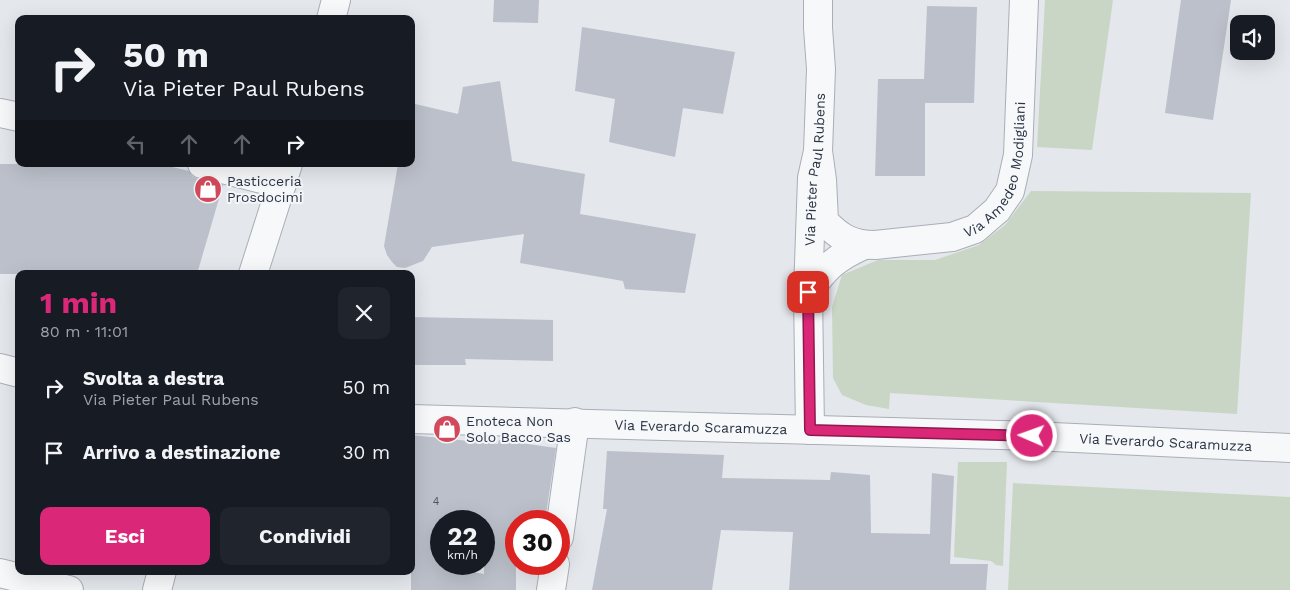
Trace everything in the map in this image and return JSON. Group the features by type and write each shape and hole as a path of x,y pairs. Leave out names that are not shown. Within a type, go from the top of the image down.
{"street":[{"path":"332,15 336,0"},
{"name":"Via Pieter Paul Rubens","path":"810,430 808,292 812,178 818,151 821,69 818,0"},
{"name":"Via Amedeo Modigliani","path":"808,292 830,263 845,253 864,245 952,237 975,229 997,210 1010,190 1018,155 1024,0"},
{"path":"0,112 15,116"},
{"name":"Via Amedeo Modigliani","path":"818,151 822,180 824,221 836,234 848,241 864,245"},
{"path":"227,167 285,174 254,270"},
{"path":"0,368 15,372"},
{"name":"Via Everardo Scaramuzza","path":"415,419 1032,436 1290,448"},
{"path":"563,510 575,422"},
{"path":"0,573 68,590"},
{"path":"157,590 161,575"},
{"path":"551,590 553,575"}],"green space":[{"path":"1045,0 1113,0 1092,150 1037,147"},
{"path":"1031,191 1251,193 1237,414 890,393 889,409 866,405 842,395 833,378 832,307 842,275 878,260 935,260 979,245 1005,225"},
{"path":"958,462 1007,462 1003,566 996,565 991,561 954,557"},
{"path":"1013,483 1290,497 1290,590 1008,590"}],"building":[{"path":"494,0 539,0 538,23 493,22"},
{"path":"1181,0 1231,0 1213,120 1165,113"},
{"path":"927,6 977,7 974,103 925,103 925,176 875,176 878,79 924,79"},
{"path":"582,27 735,52 723,114 683,108 675,157 609,142 615,99 575,91"},
{"path":"500,81 512,161 585,174 580,214 696,234 685,293 625,289 623,281 520,263 524,234 432,247 423,261 405,268 397,267 387,255 384,246 397,167 415,167 415,104 458,114 463,87"},
{"path":"0,164 15,164 15,167 172,167 189,171 192,176 198,179 223,185 198,270 15,270 15,274 0,274"},
{"path":"415,317 553,320 553,361 465,359 466,365 415,365"},
{"path":"415,435 498,444 499,440 556,448 547,510 505,510 505,575 516,575 516,590 411,590 411,575 415,575"},
{"path":"607,451 724,455 722,478 830,480 831,472 870,475 871,533 930,534 932,473 954,476 950,564 988,564 986,590 789,590 793,532 721,530 712,590 592,590 607,509 603,509"}],"place":[{"name":"Pasticceria Prosdocimi","path":"208,189"},
{"name":"Enoteca Non Solo Bacco Sas","path":"447,429"}],"route":[{"path":"808,292 810,430 1032,436"}]}
